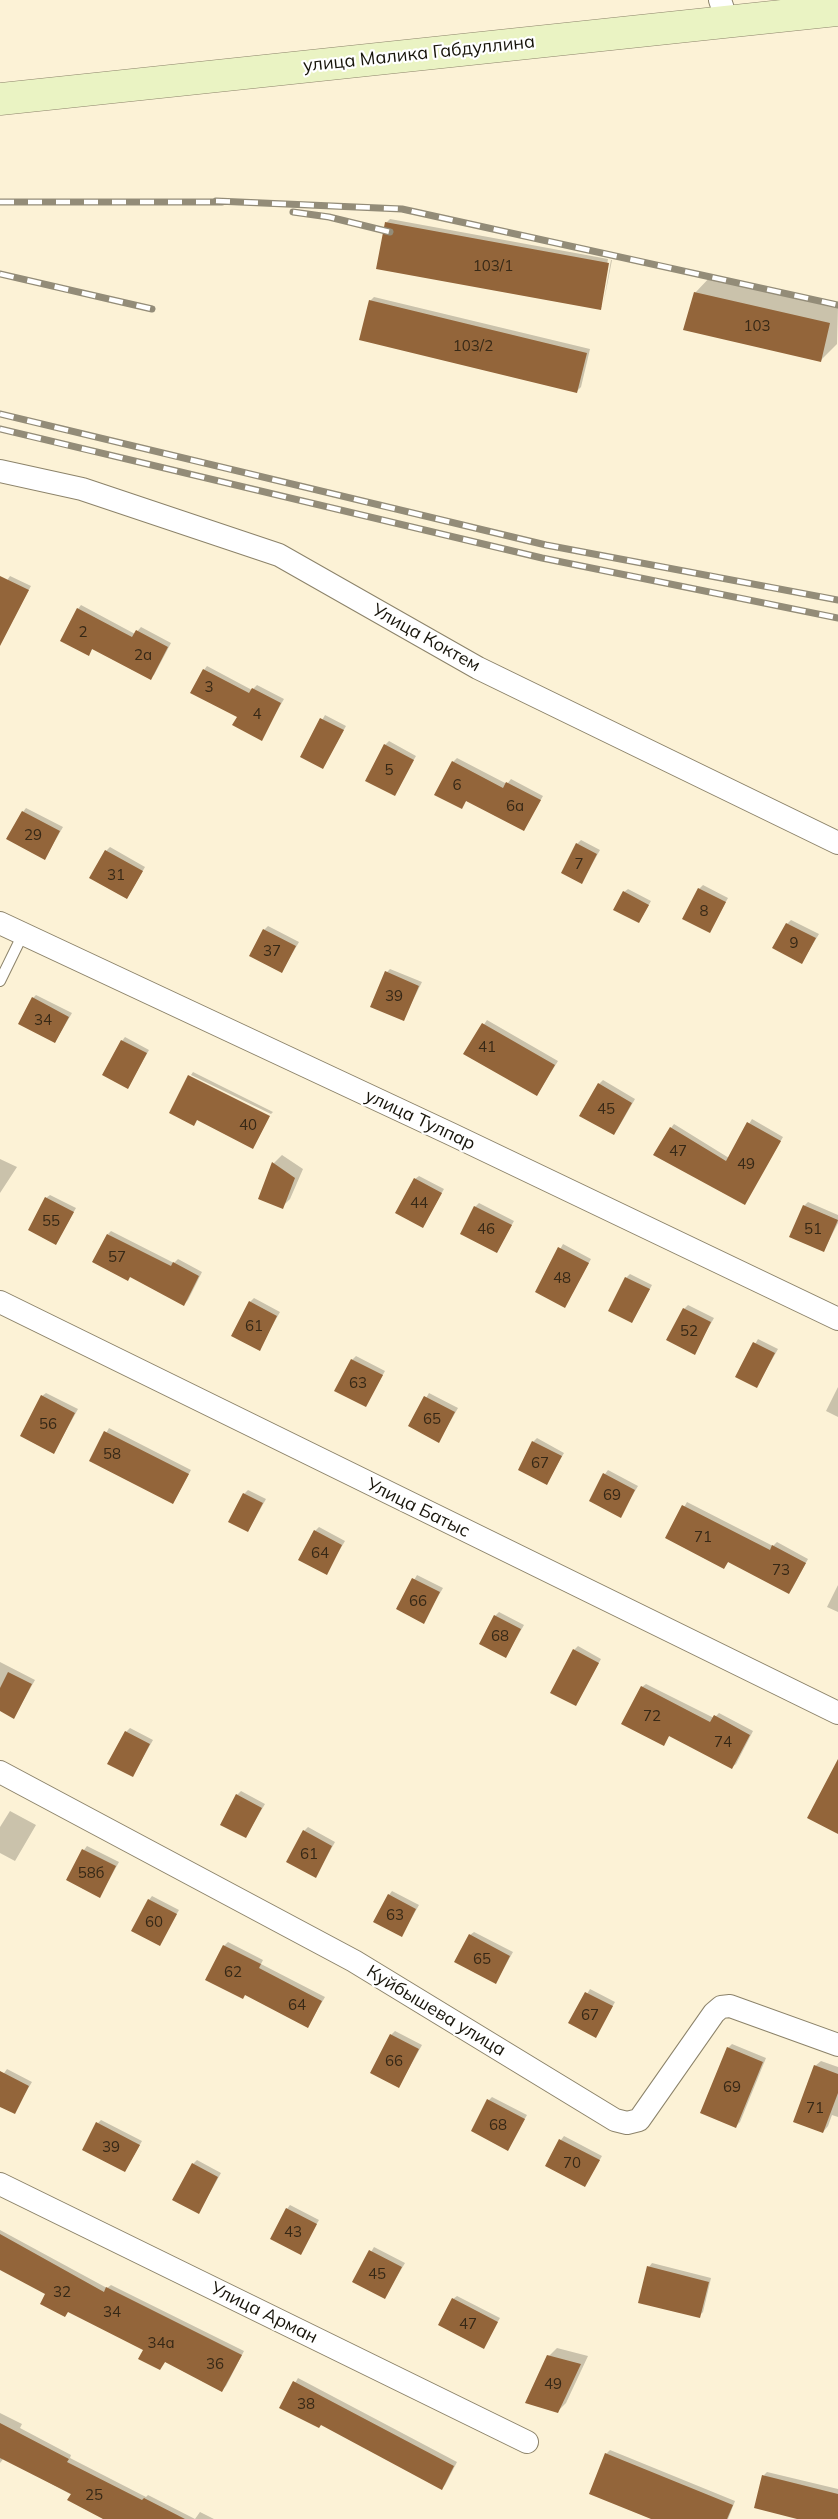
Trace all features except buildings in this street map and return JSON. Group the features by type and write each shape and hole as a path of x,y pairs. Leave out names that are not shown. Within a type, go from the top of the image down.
{"main road":[{"name":"улица Малика Габдуллина","path":"0,99 724,11 838,10"}],"street":[{"name":"Улица Коктем","path":"0,471 82,489 279,555 478,668 838,843"},
{"name":"улица Тулпар","path":"0,923 838,1319"},
{"name":"Улица Батыс","path":"0,1302 838,1713"},
{"name":"Куйбышева улица","path":"0,1772 354,1961 615,2120 627,2122 639,2120 714,2013 721,2007 730,2006 838,2045"},
{"name":"Улица Арман","path":"0,2184 527,2442"}],"lane":[{"path":"0,981 23,934"}],"railway":[{"path":"216,201 402,209 838,305"},
{"path":"0,202 222,202"},
{"path":"293,212 329,217 390,232"},
{"path":"0,274 152,309"},
{"path":"0,414 546,545 838,600"},
{"path":"0,429 542,558 838,618"}]}
